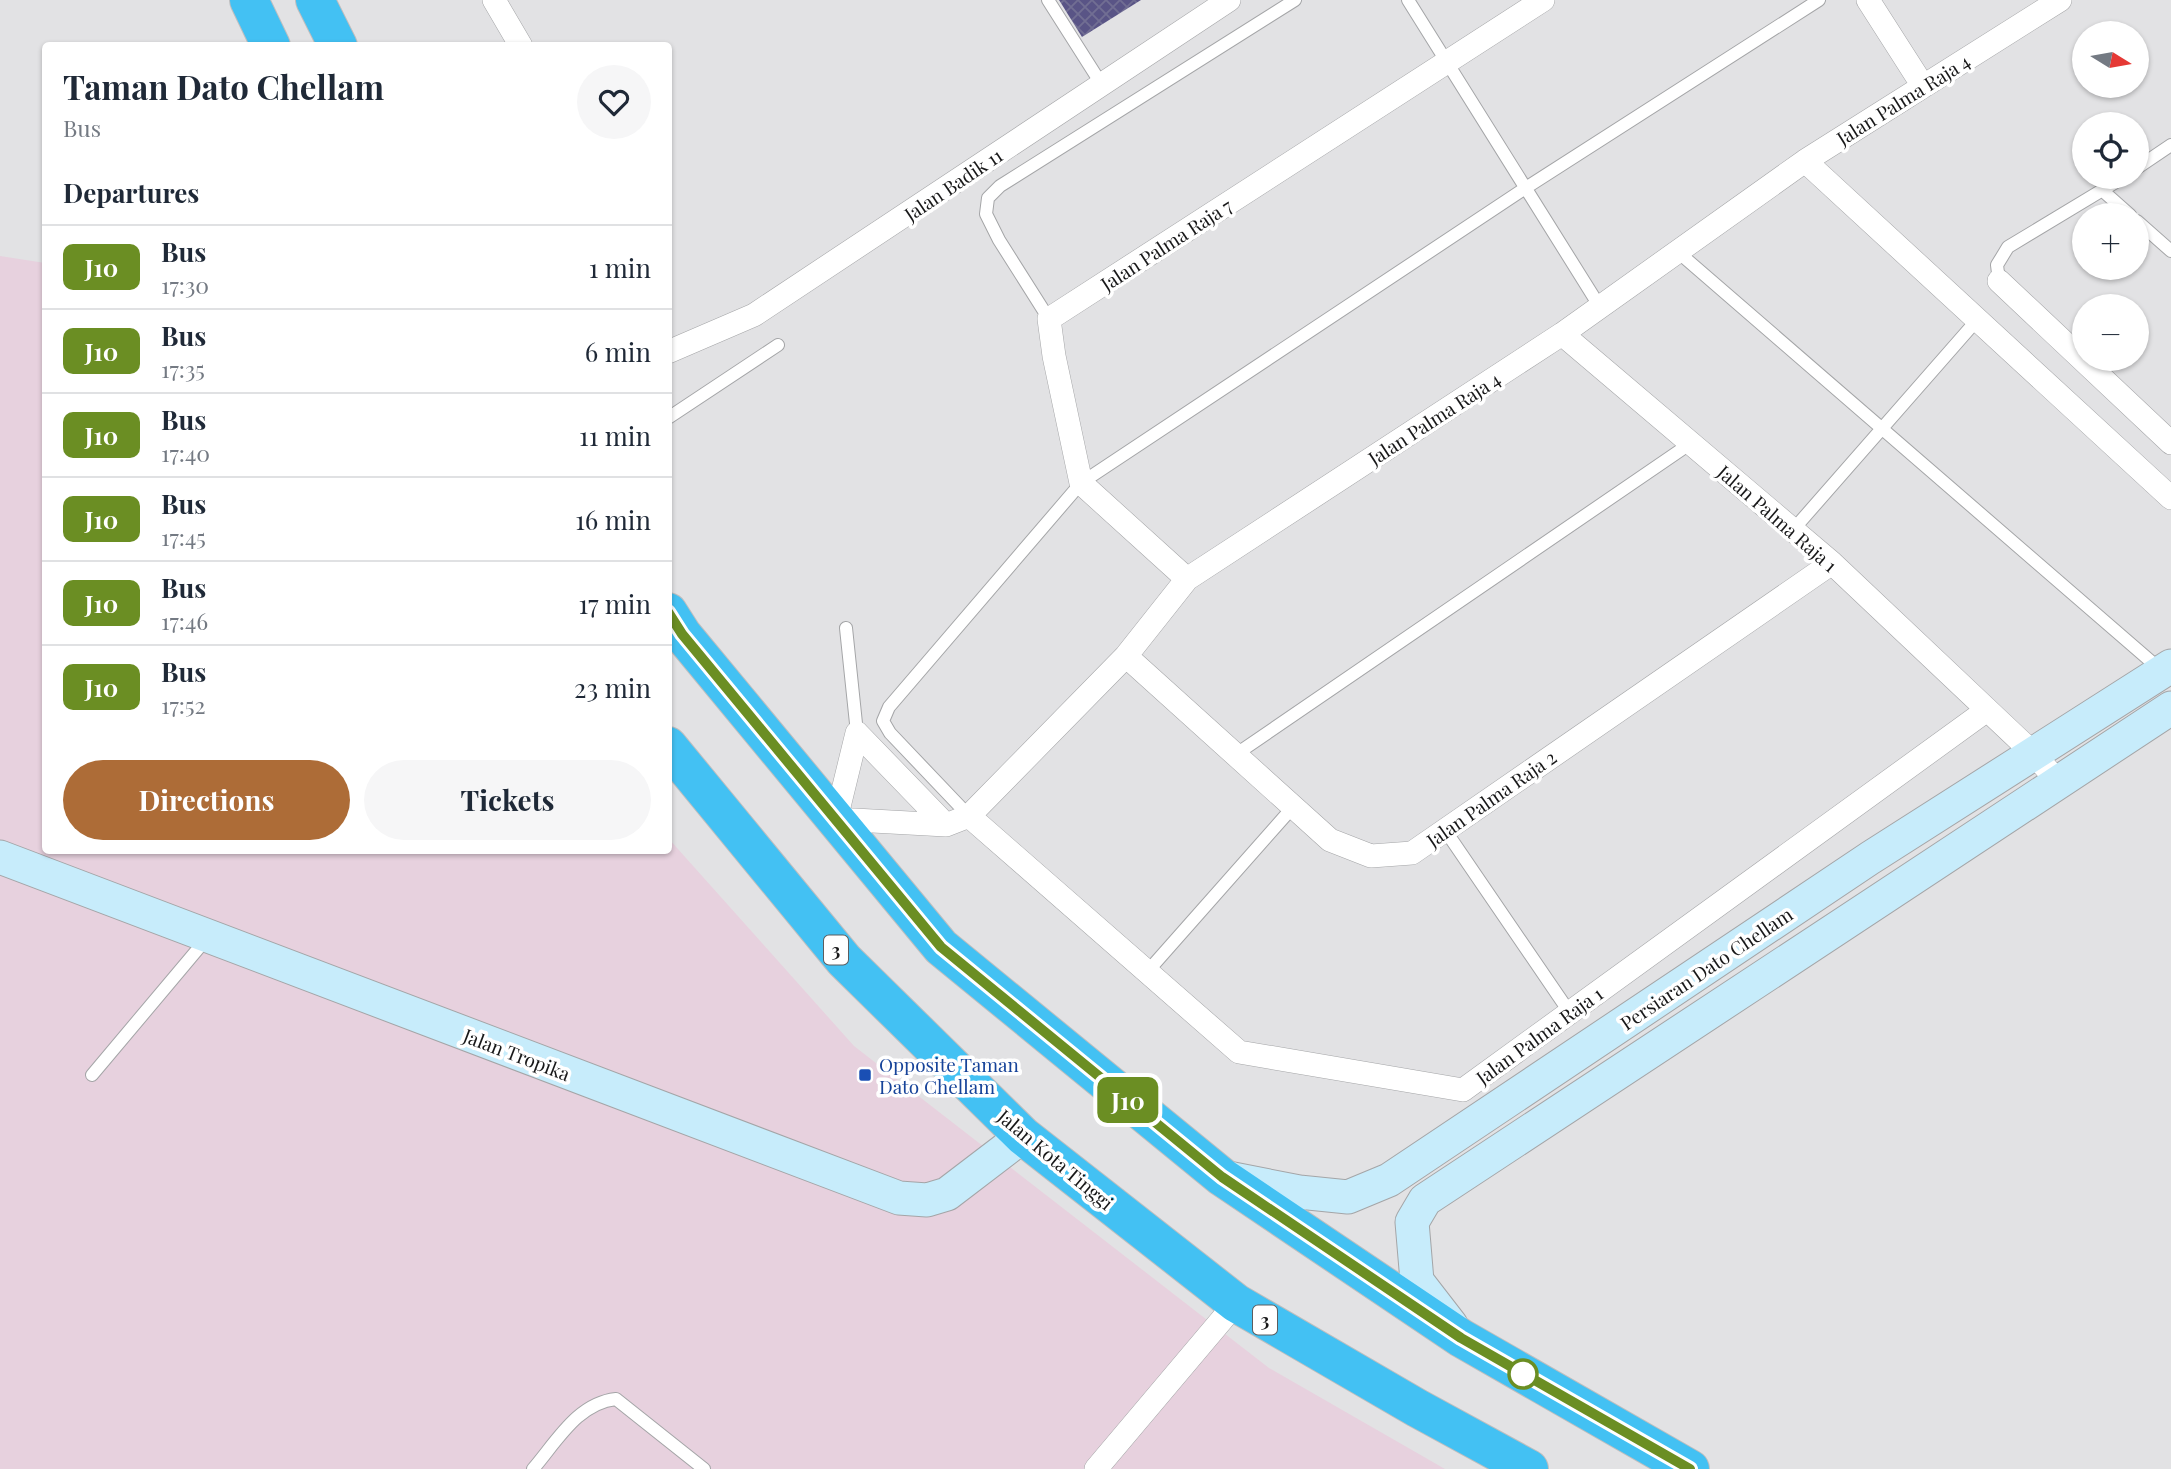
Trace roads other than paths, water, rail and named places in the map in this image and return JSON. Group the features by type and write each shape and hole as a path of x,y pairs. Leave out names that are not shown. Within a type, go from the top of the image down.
{"highway":[{"path":"249,0 269,42"},
{"path":"315,0 336,42"},
{"path":"672,618 682,634 941,947 1222,1177 1461,1338 1690,1469"},
{"name":"Jalan Kota Tinggi","path":"672,751 844,960 1023,1136 1236,1303 1417,1408 1530,1469"}],"street":[{"path":"494,0 519,42"},
{"name":"Jalan Palma Raja 7","path":"1049,319 1543,0"},
{"path":"1868,0 1923,86"},
{"name":"Jalan Palma Raja 4","path":"836,819 946,825 969,817 1126,656 1187,579 1562,334 1805,161 2060,0"},
{"name":"Jalan Badik 11","path":"672,350 754,315 1226,1"},
{"path":"1805,161 2171,498"},
{"path":"1999,281 2171,443"},
{"path":"1049,319 1054,356 1082,482 1187,579"},
{"name":"Jalan Palma Raja 1","path":"1562,334 1832,563 2033,753 2059,783"},
{"name":"Jalan Palma Raja 2","path":"1126,656 1330,840 1371,856 1412,853 1832,563"},
{"name":"Persiaran Dato Chellam","path":"1222,1177 1299,1192 1348,1197 1389,1180 1870,858 2167,669"},
{"name":"Persiaran Dato Chellam","path":"1461,1338 1418,1281 1412,1250 1412,1222 1425,1200 2171,708"},
{"name":"Jalan Palma Raja 1","path":"969,817 1239,1052 1463,1090 1987,710"},
{"path":"836,819 857,733"},
{"path":"857,733 946,825"},
{"name":"Jalan Tropika","path":"0,857 899,1198 927,1200 947,1194 1023,1136"},
{"path":"1096,1469 1236,1303"}],"lane":[{"path":"1048,0 1101,85"},
{"path":"1049,319 999,240 986,214 988,198 1023,172 1295,0"},
{"path":"1408,0 1445,65 1600,307"},
{"path":"969,817 890,733 883,721 889,707 1082,482 1524,189 1819,0"},
{"path":"2149,160 2171,145"},
{"path":"1999,281 1997,265 2008,247 2106,189"},
{"path":"2103,191 2116,203"},
{"path":"2149,232 2171,251"},
{"path":"1678,252 1883,431 2167,669"},
{"path":"1793,530 1883,431 1977,320"},
{"path":"672,415 778,345"},
{"path":"1236,754 1691,443"},
{"path":"846,628 857,733"},
{"path":"1148,971 1293,807"},
{"path":"1445,830 1570,1013"},
{"path":"92,1075 208,937"},
{"path":"533,1469 584,1409 599,1401 616,1399 704,1469"}],"place":[{"name":"Opposite Taman Dato Chellam","path":"865,1075"}]}
